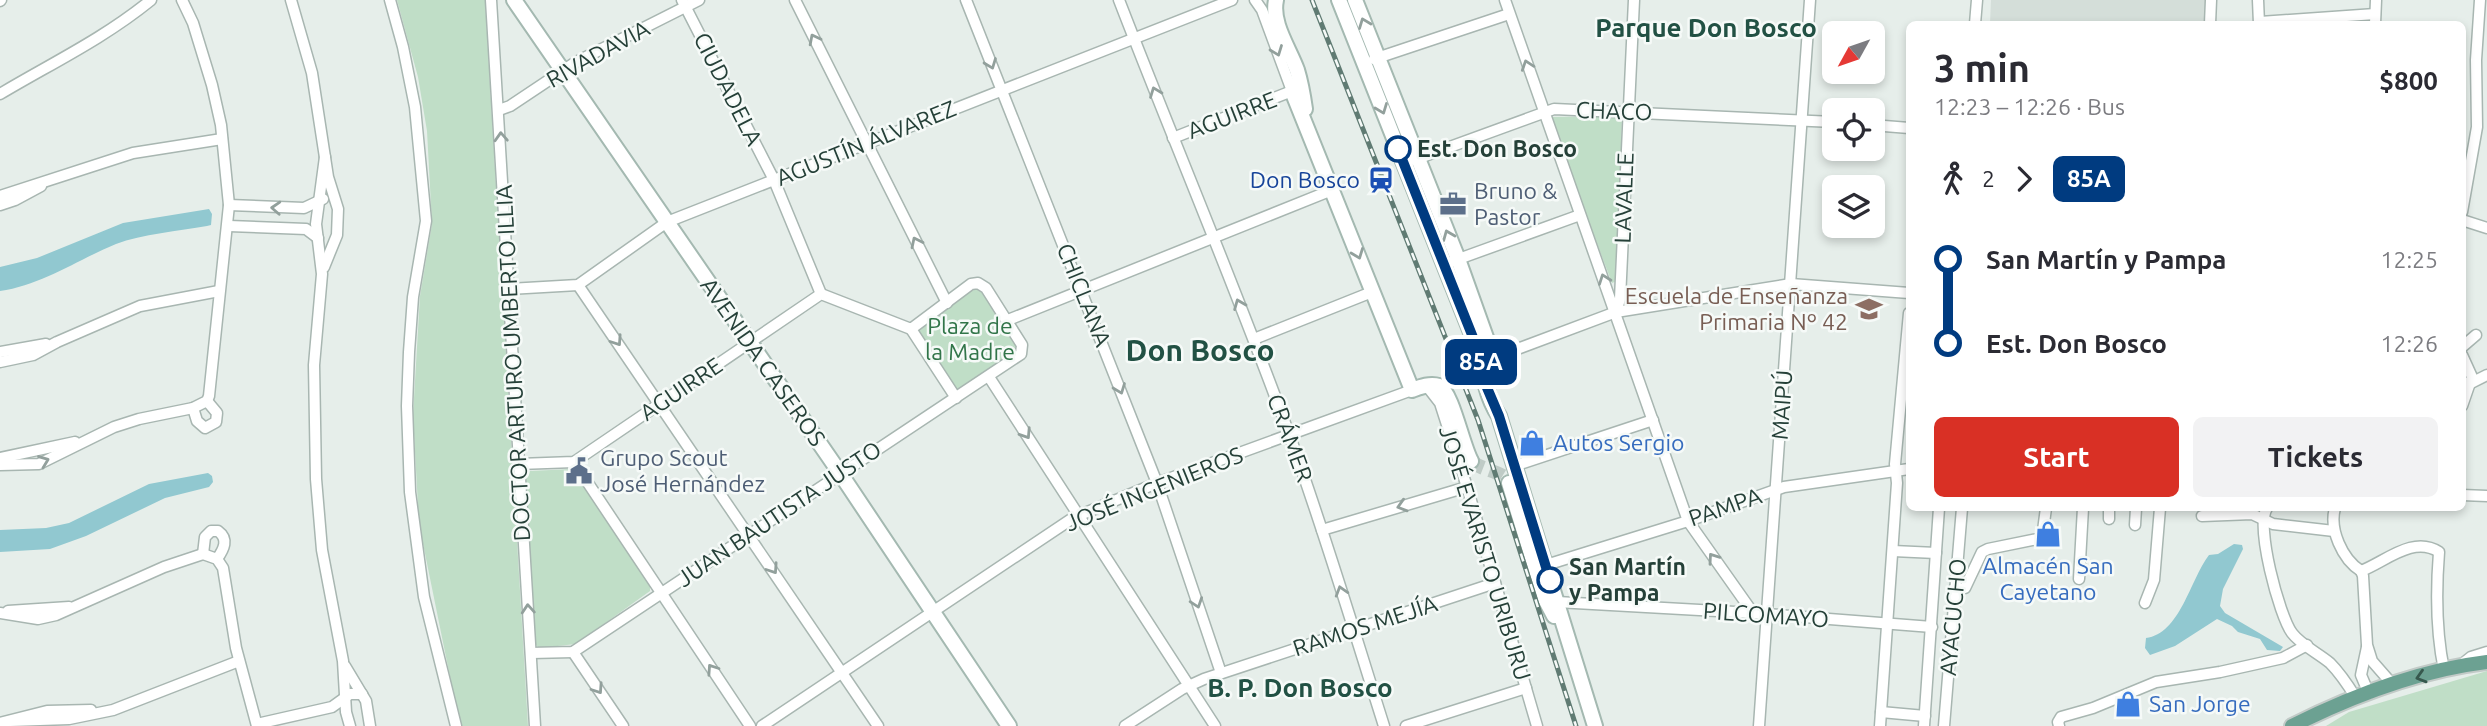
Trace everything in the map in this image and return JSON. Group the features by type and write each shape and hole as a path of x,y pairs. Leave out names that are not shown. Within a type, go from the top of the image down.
{"main road":[{"path":"2292,726 2393,685 2460,665 2487,662"}],"street":[{"path":"0,94 88,46 151,0"},
{"path":"0,465 39,464 83,440 126,423 193,408 207,401 212,390 229,205 222,139 203,51 182,0"},
{"path":"290,0 312,73 329,183 339,220 335,241 321,274"},
{"path":"390,0 415,107 426,221 413,297 408,352 410,492 424,597 456,726"},
{"name":"DOCTOR ARTURO UMBERTO ILLIA","path":"491,0 535,726"},
{"name":"AVENIDA CASEROS","path":"514,0 840,473 1009,726"},
{"name":"RIVADAVIA","path":"499,110 510,106 562,70 684,3 699,0"},
{"path":"794,0 947,303"},
{"name":"CHICLANA","path":"966,0 1157,483 1221,673"},
{"name":"CRÁMER","path":"1119,0 1290,436 1384,726"},
{"name":"AGUSTÍN ÁLVAREZ","path":"578,285 667,222 1232,0"},
{"name":"JOSÉ EVARISTO URIBURU","path":"1255,0 1262,5 1292,91 1372,292 1419,388 1440,403 1493,569 1536,726"},
{"path":"1276,0 1276,17 1303,90 1306,125"},
{"path":"1339,0 1371,60"},
{"path":"1355,0 1371,60 1451,262 1488,344 1488,360 1499,402 1499,416"},
{"path":"1505,0 1688,521 1753,613"},
{"name":"LAVALLE","path":"1616,312 1620,299 1634,0"},
{"name":"MAIPÚ","path":"1759,726 1810,0"},
{"path":"1975,21 1977,0"},
{"path":"2210,21 2211,0"},
{"path":"2258,0 2259,21"},
{"path":"2317,21 2375,19 2376,0"},
{"path":"2466,189 2477,127 2476,51 2480,0"},
{"name":"CIUDADELA","path":"684,3 774,180 821,294"},
{"path":"1371,60 1509,14"},
{"path":"0,85 29,76"},
{"name":"AGUIRRE","path":"1173,138 1292,91"},
{"name":"CHACO","path":"1411,162 1554,109 1822,121"},
{"path":"1885,126 1906,128"},
{"path":"0,196 150,149 222,139"},
{"path":"325,157 317,216 321,274 314,365 316,479 321,550 343,660 350,726"},
{"path":"0,205 29,193 48,181"},
{"path":"911,329 971,284 982,284 1008,320 1332,190"},
{"path":"229,205 296,209 320,200 330,198 336,201"},
{"path":"1451,262 1580,215"},
{"path":"2466,221 2487,228"},
{"path":"229,226 306,229 326,242 335,241"},
{"path":"1451,262 1457,296 1480,355 1485,383 1499,416 1595,726"},
{"path":"1488,360 1616,312 1791,284 1906,293"},
{"path":"509,289 578,285 878,726"},
{"path":"0,362 27,358 140,306 219,291"},
{"path":"1254,339 1372,292"},
{"path":"821,294 911,329 956,398"},
{"name":"AGUIRRE","path":"573,462 821,294"},
{"path":"1457,296 1462,296 1478,337 1488,344"},
{"name":"JUAN BAUTISTA JUSTO","path":"573,652 1021,354 1022,345 1008,320"},
{"path":"2466,344 2476,335"},
{"path":"0,352 57,342"},
{"path":"2466,364 2472,377 2467,383"},
{"path":"2467,383 2487,374"},
{"path":"989,377 1215,726"},
{"path":"1419,388 1437,385 1447,393 1471,461"},
{"path":"1880,726 1896,471 1906,385"},
{"name":"JOSÉ INGENIEROS","path":"762,726 1079,515 1157,483 1419,388"},
{"path":"193,408 200,425 205,429 210,428 216,422 217,413 207,401"},
{"path":"1514,466 1653,419"},
{"path":"0,458 83,440"},
{"path":"519,464 573,462 750,726"},
{"name":"PAMPA","path":"1546,565 1688,521 1775,489 1906,469"},
{"path":"1509,481 1545,599 1565,631"},
{"path":"1322,530 1467,486"},
{"path":"2466,495 2487,496"},
{"name":"AYACUCHO","path":"1925,721 1939,511"},
{"name":"AYACUCHO","path":"1944,726 1962,511"},
{"path":"1954,589 1965,588 1979,557 1988,549 2042,538 2046,511"},
{"path":"2079,579 2083,511"},
{"path":"2109,511 2109,519"},
{"path":"2135,525 2136,511"},
{"path":"2145,603 2154,580 2160,511"},
{"path":"2202,516 2251,511 2262,521 2334,531"},
{"path":"2266,511 2262,521 2279,605 2292,633 2329,663 2362,696"},
{"path":"2335,511 2334,531 2349,560 2363,576 2367,645 2371,661 2393,685"},
{"path":"203,554 205,537 211,531 218,531 225,537 225,541 218,559"},
{"path":"2361,571 2402,549 2421,547 2439,552 2437,578 2444,670"},
{"path":"1893,551 1936,553"},
{"path":"0,612 38,619 57,615 164,567 203,554 218,559 223,568 239,661 257,725 332,707 350,694 362,694"},
{"name":"RAMOS MEJÍA","path":"1125,726 1189,686 1221,673 1495,583"},
{"path":"1934,610 1953,600"},
{"name":"PILCOMAYO","path":"1557,602 1932,627"},
{"path":"2059,726 2061,717 2093,708 2148,684 2283,658 2306,645"},
{"path":"2362,696 2361,676 2367,645"},
{"path":"531,653 573,652 623,726"},
{"path":"2460,665 2471,657 2487,652"},
{"path":"343,660 367,706 370,726"},
{"path":"5,722 69,719 113,710 239,661"},
{"path":"1406,726 1526,688"},
{"path":"1881,712 1925,721"}],"shaded area":[{"path":"1991,0 2206,0 2204,21 1990,21"}],"green space":[{"path":"397,0 485,0 528,726 460,726 419,524 413,415 420,296 432,224 427,131 418,77"},
{"path":"1622,116 1617,281 1612,283 1549,117"},
{"name":"Plaza de la Madre","path":"978,283 1023,350 956,398 911,329"},
{"path":"572,469 650,586 650,591 576,644 539,648 533,642 524,476 530,471"},
{"path":"2487,671 2487,726 2326,726 2349,712"}],"water":[{"path":"209,209 212,214 211,225 149,235 116,244 45,278 0,291 0,267 37,258 123,223"},
{"path":"208,473 213,482 209,487 165,498 86,536 50,549 0,552 0,530 46,528 69,523 149,484"},
{"path":"2234,544 2242,545 2243,549 2223,589 2220,606 2225,613 2283,647 2280,651 2267,650 2260,639 2238,632 2217,619 2175,646 2150,655 2145,648 2146,638 2168,627 2176,617 2209,555 2218,554"}],"tunnel":[{"path":"1471,461 1509,481"}],"railway":[{"path":"1312,0 1478,420 1576,726"}],"bus line":[{"name":"85A","path":"1398,149 1480,355 1485,383 1493,408 1499,416 1550,580"}],"place":[{"name":"Est. Don Bosco","path":"1398,149"},
{"name":"Don Bosco","path":"1381,180"},
{"name":"Bruno & Pastor","path":"1453,204"},
{"name":"Escuela de Enseñanza Primaria Nº 42","path":"1869,309"},
{"name":"Autos Sergio","path":"1532,443"},
{"name":"Grupo Scout José Hernández","path":"579,471"},
{"name":"Almacén San Cayetano","path":"2048,534"},
{"name":"San Martín y Pampa","path":"1550,580"},
{"name":"San Jorge","path":"2128,704"}],"district":[{"name":"Parque Don Bosco","path":"1706,28"},
{"name":"Don Bosco","path":"1200,351"},
{"name":"B. P. Don Bosco","path":"1300,688"}]}
